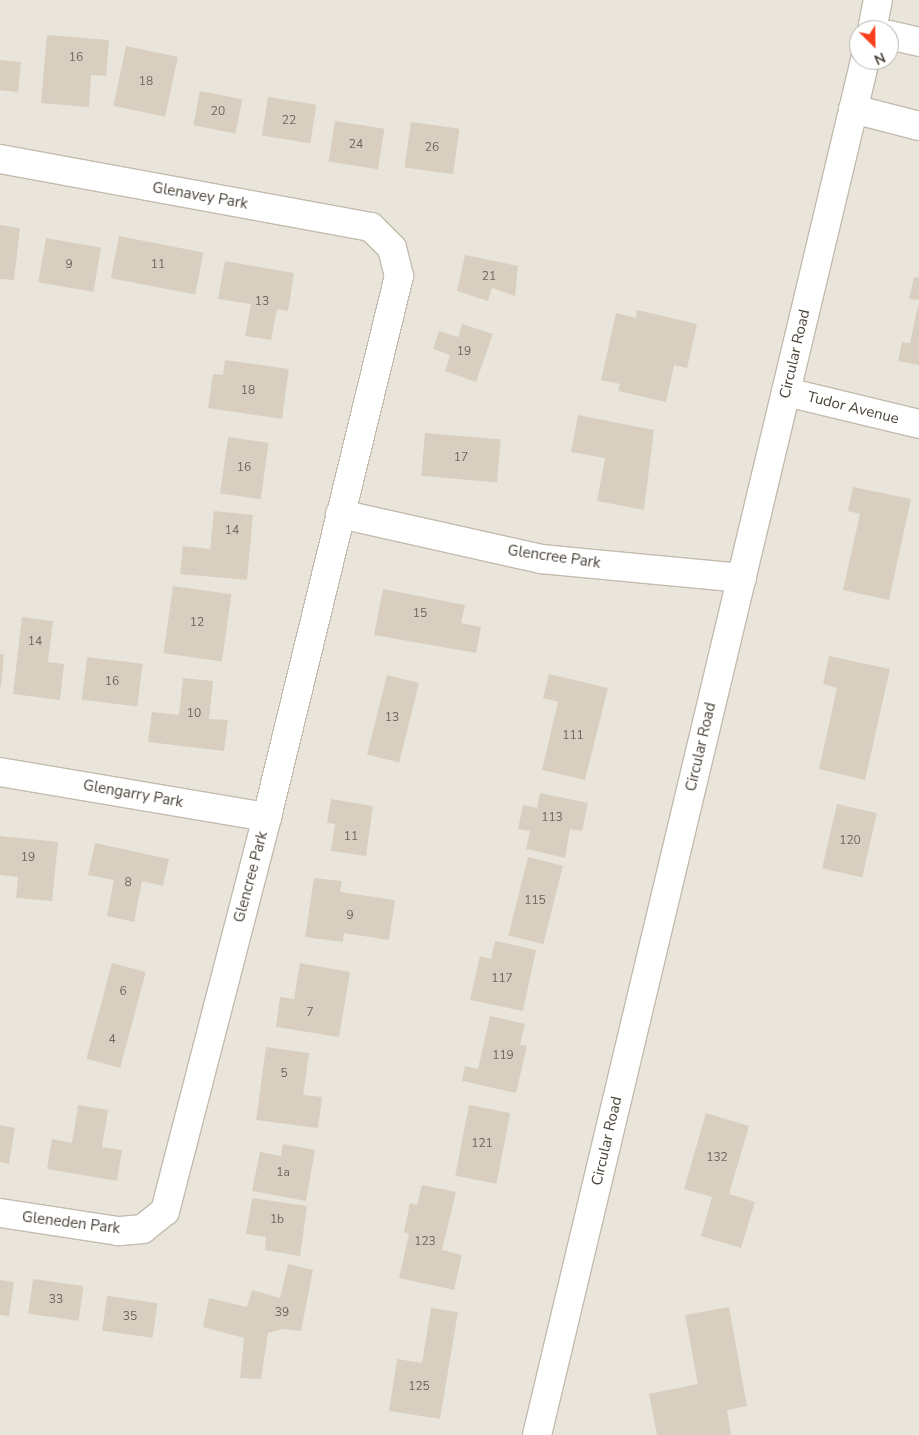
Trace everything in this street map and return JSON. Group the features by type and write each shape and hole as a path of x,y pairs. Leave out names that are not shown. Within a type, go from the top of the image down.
{"street":[{"path":"874,20 878,0"},
{"path":"899,37 919,42"},
{"name":"Circular Road","path":"537,1435 863,70"},
{"path":"854,109 919,126"},
{"name":"Glenavey Park","path":"0,160 371,227 392,248"},
{"name":"Glencree Park","path":"143,1229 165,1211 267,817 399,276 392,248"},
{"name":"Tudor Avenue","path":"786,392 919,424"},
{"name":"Glencree Park","path":"340,514 541,559 742,578"},
{"name":"Glengarry Park","path":"0,772 267,817"},
{"name":"Gleneden Park","path":"0,1213 118,1230 143,1229"}],"shaded area":[{"path":"0,0 919,0 919,1435 0,1435"}],"building":[{"path":"47,35 109,40 106,76 91,75 89,107 41,103"},
{"path":"126,46 178,57 165,117 113,106"},
{"path":"0,60 21,62 18,92 0,90"},
{"path":"200,91 242,99 236,134 193,125"},
{"path":"268,97 316,105 310,143 262,136"},
{"path":"335,121 384,129 378,169 329,161"},
{"path":"411,122 460,129 453,174 405,168"},
{"path":"0,225 20,228 14,280 0,279"},
{"path":"119,236 203,252 195,295 111,278"},
{"path":"46,238 101,248 93,292 38,282"},
{"path":"465,255 518,266 515,296 492,288 488,301 457,291"},
{"path":"225,261 294,273 288,311 277,309 271,340 245,336 251,304 218,299"},
{"path":"914,277 919,278 919,300 909,299"},
{"path":"918,305 919,365 898,361 902,342 910,343"},
{"path":"637,310 697,324 687,368 674,365 666,402 618,391 620,384 601,380 616,313 636,318"},
{"path":"462,324 493,334 476,382 445,371 450,355 433,349 439,331 458,337"},
{"path":"225,360 289,369 282,419 208,408 213,374 223,375"},
{"path":"578,415 654,430 644,510 597,501 605,458 571,452"},
{"path":"425,433 501,440 497,482 421,476"},
{"path":"228,437 269,443 261,499 220,493"},
{"path":"853,487 911,499 889,600 843,590 860,514 848,511"},
{"path":"214,511 253,515 247,580 180,574 183,546 210,549"},
{"path":"173,586 231,594 222,662 164,653"},
{"path":"383,589 465,605 461,623 481,627 476,653 374,635"},
{"path":"22,617 53,621 48,662 64,664 60,700 13,694"},
{"path":"0,654 4,654 1,687 0,686"},
{"path":"829,656 890,669 865,780 819,769 837,688 823,684"},
{"path":"87,657 143,664 137,707 82,700"},
{"path":"549,674 608,688 585,780 542,770 558,702 543,698"},
{"path":"387,675 419,683 399,763 367,755"},
{"path":"183,678 213,681 209,719 228,720 224,751 148,742 152,712 179,715"},
{"path":"540,793 588,803 582,831 570,829 565,858 526,849 530,831 518,829 523,805 537,808"},
{"path":"331,799 373,806 366,856 331,851 335,824 327,823"},
{"path":"837,804 877,813 862,878 822,868"},
{"path":"0,836 58,842 52,901 16,898 18,877 0,875"},
{"path":"95,843 169,859 163,886 142,881 134,922 107,916 114,880 88,875"},
{"path":"528,857 563,866 543,944 508,936"},
{"path":"314,878 342,881 340,892 395,900 389,940 344,933 343,942 305,937"},
{"path":"495,941 536,950 523,1011 470,1000 480,956 491,959"},
{"path":"112,963 146,972 120,1068 86,1059"},
{"path":"300,963 350,972 339,1037 276,1027 280,997 294,999"},
{"path":"490,1016 525,1024 520,1045 527,1046 516,1093 462,1081 465,1066 478,1069"},
{"path":"266,1047 309,1053 303,1095 322,1097 318,1128 256,1120"},
{"path":"78,1105 108,1110 102,1147 122,1150 117,1181 47,1169 52,1139 72,1143"},
{"path":"469,1105 510,1113 496,1184 455,1176"},
{"path":"706,1113 749,1126 729,1194 755,1202 741,1248 701,1236 712,1197 684,1189"},
{"path":"0,1125 15,1128 9,1164 0,1162"},
{"path":"283,1144 315,1150 306,1201 252,1191 260,1152 281,1156"},
{"path":"422,1185 456,1192 442,1250 462,1255 454,1290 399,1278 409,1234 404,1232 410,1203 417,1205"},
{"path":"252,1198 307,1206 300,1256 265,1250 266,1237 246,1234"},
{"path":"288,1264 313,1270 301,1331 283,1329 268,1333 261,1379 240,1378 244,1338 203,1327 209,1298 247,1307 252,1290 280,1298"},
{"path":"33,1279 84,1286 79,1321 28,1314"},
{"path":"0,1280 14,1282 9,1316 0,1315"},
{"path":"107,1296 158,1303 153,1338 102,1331"},
{"path":"729,1307 747,1406 727,1410 731,1435 657,1435 649,1394 698,1384 685,1315"},
{"path":"431,1308 458,1312 440,1419 389,1411 397,1359 422,1363"}]}
